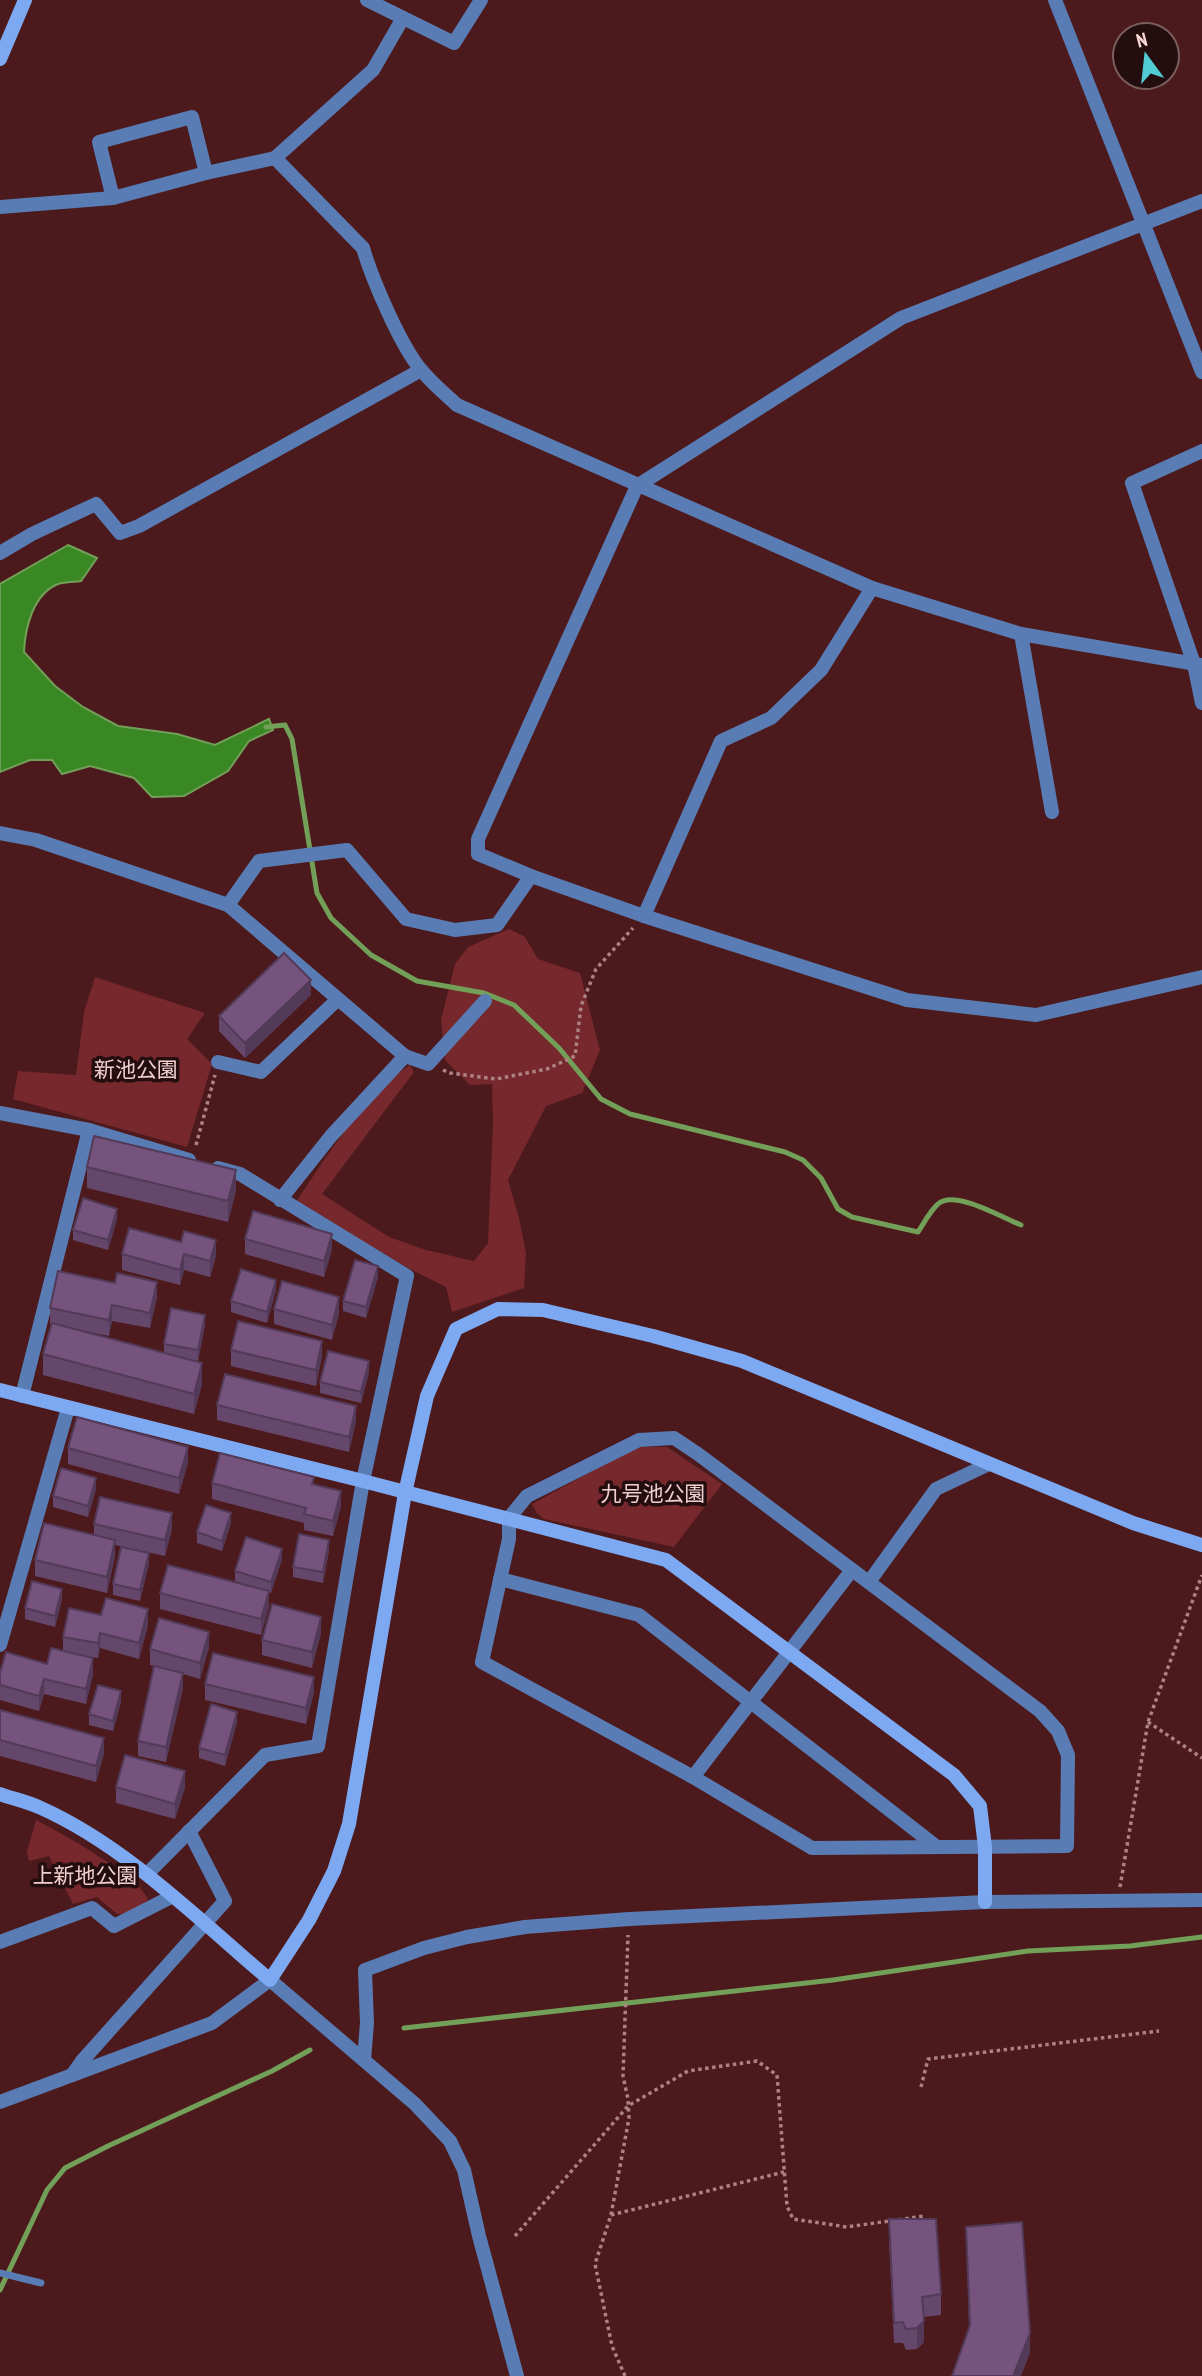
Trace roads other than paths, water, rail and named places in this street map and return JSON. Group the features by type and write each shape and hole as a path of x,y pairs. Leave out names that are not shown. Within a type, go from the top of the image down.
{"street":[{"path":"0,59 25,0"},
{"path":"368,0 454,43 481,0"},
{"path":"1055,0 1202,372"},
{"path":"0,207 113,198 275,158 373,70 403,18"},
{"path":"113,198 99,142 192,117 206,173"},
{"path":"275,158 363,248 368,267 408,351 421,370 457,405 872,588 1021,634 1198,665"},
{"path":"1202,201 901,318 637,486 478,839 478,854 531,876 644,916 907,1000 1036,1015 1202,977"},
{"path":"0,553 96,503 120,533 139,526 421,370"},
{"path":"1202,451 1132,483 1198,665 1202,703"},
{"path":"644,916 721,741 771,718 821,670 872,588"},
{"path":"1021,634 1052,813"},
{"path":"0,833 36,840 228,905 405,1056 428,1064 485,1001"},
{"path":"228,905 259,861 347,850 406,919 456,930 497,925 531,876"},
{"path":"218,1062 261,1072 337,999"},
{"path":"280,1200 331,1136 405,1056"},
{"path":"0,1113 89,1130 240,1174 407,1276 363,1481 318,1746 265,1755 146,1874"},
{"path":"22,1396 89,1130"},
{"path":"0,2102 212,2023 270,1980 309,1920 334,1871 349,1824 405,1493 427,1396 456,1329 498,1309 543,1310 653,1336 742,1361 1133,1523 1202,1545"},
{"path":"0,1390 666,1560 954,1775 980,1806 985,1847 985,1902"},
{"path":"0,1645 68,1408"},
{"path":"674,1438 869,1582 1040,1711 1058,1731 1069,1755 1067,1846 812,1848 693,1777 482,1662 509,1539 509,1518 527,1496 639,1440 674,1438"},
{"path":"869,1582 936,1489 989,1464"},
{"path":"693,1777 852,1570"},
{"path":"500,1579 639,1615 937,1847"},
{"path":"0,1794 40,1807 64,1820 146,1874 415,2104 450,2141 464,2170 517,2376"},
{"path":"72,2075 225,1901 189,1831"},
{"path":"0,1942 92,1908 114,1926 171,1896"},
{"path":"364,2060 367,2023 365,1970 424,1948 467,1937 525,1927 629,1919 985,1902 1202,1900"}],"lane":[{"path":"0,2273 41,2283"}],"waterway":[{"path":"266,727 285,725 292,739 317,893 331,918 371,955 417,981 484,993 514,1005 559,1048 601,1099 630,1114 785,1152 803,1160 821,1178 838,1209 852,1217 918,1232 938,1204 945,1200 955,1200 979,1206 1021,1225"},
{"path":"404,2028 833,1980 1028,1951 1130,1946 1202,1937"},
{"path":"0,2290 47,2190 65,2168 272,2071 310,2050"}],"park label":[{"name":"新池公園","path":"136,1070"},
{"name":"九号池公園","path":"653,1494"},
{"name":"上新地公園","path":"85,1876"}]}
